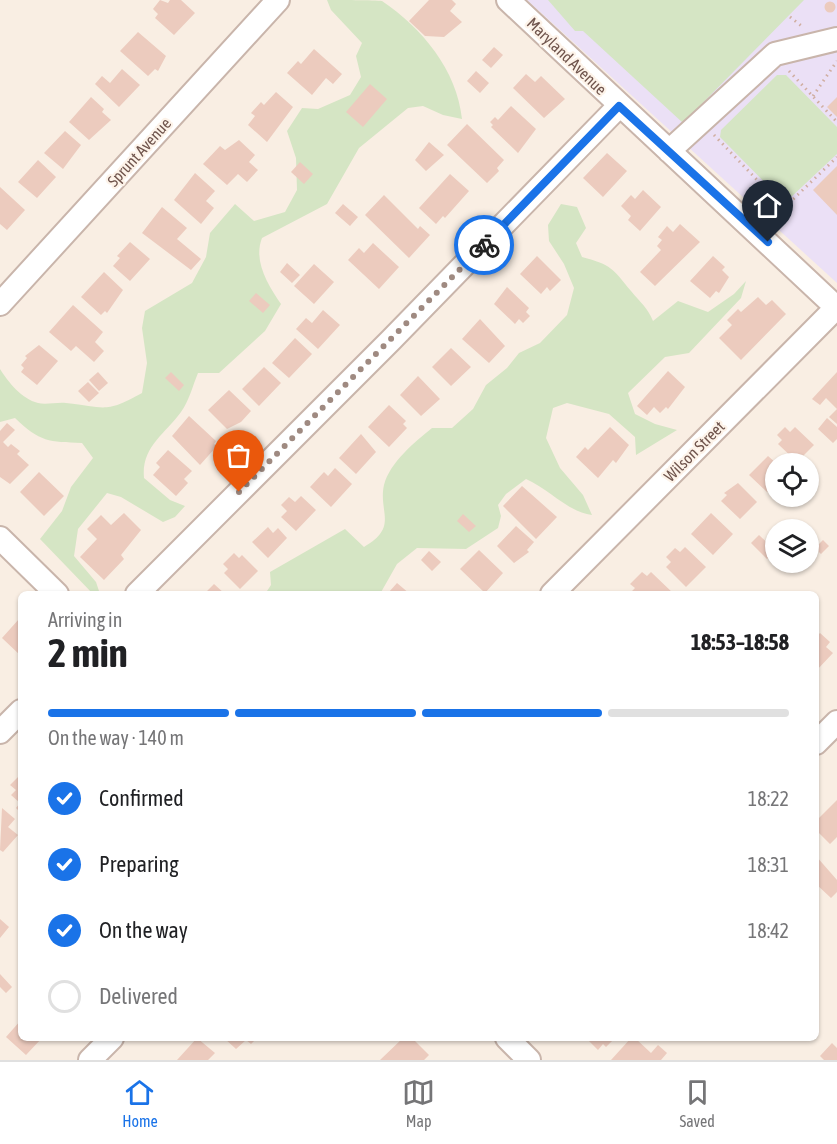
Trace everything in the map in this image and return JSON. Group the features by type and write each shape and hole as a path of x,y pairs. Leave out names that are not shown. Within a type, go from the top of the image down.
{"street":[{"name":"Sprunt Avenue","path":"0,304 278,0"},
{"name":"Maryland Avenue","path":"508,0 837,308"},
{"path":"669,151 775,54 837,39"},
{"path":"140,591 391,340 619,106"},
{"name":"Wilson Street","path":"555,591 837,308"},
{"path":"0,538 54,591"},
{"path":"0,732 18,714"},
{"path":"819,740 837,722"},
{"path":"90,1060 109,1041"}],"path":[{"path":"813,96 837,61"},
{"path":"785,68 837,122"},
{"path":"712,133 784,208 837,156"}],"shaded area":[{"path":"527,0 837,0 837,283"}],"green space":[{"path":"327,0 382,1 397,12 424,37 445,67 459,101 462,119 443,115 423,106 408,108 359,148 327,204 262,238 259,255 263,272 281,304 265,331 219,373 198,373 184,408 155,442 146,458 144,478 170,500 185,506 175,517 163,522 121,497 107,493 78,529 74,556 96,582 99,591 90,591 40,539 62,511 71,487 93,458 82,443 46,439 31,432 15,418 0,422 0,369 21,394 41,404 66,403 105,407 120,404 142,393 147,363 142,328 145,311 192,283 206,257 210,233 235,204 254,221 285,212 297,190 296,158 287,131 302,108 318,109 350,95 361,77 356,56 362,43 331,10"},
{"path":"548,0 804,0 683,123 583,31 575,31"},
{"path":"777,75 786,75 837,127 837,154 789,199 781,199 720,137 721,130"},
{"path":"561,204 577,207 586,228 576,243 582,257 600,262 615,272 646,309 653,321 678,301 708,312 734,294 746,281 741,298 689,353 665,357 628,393 635,414 655,424 677,430 636,455 635,437 609,414 567,403 553,408 546,438 560,468 583,495 592,515 575,510 526,479 506,494 498,505 501,516 498,528 466,549 417,548 397,564 382,591 267,591 271,585 270,572 345,529 364,547 375,540 384,526 384,485 397,461 432,428 452,428 473,409 486,385 507,368 519,353 540,343 567,315 574,288 564,264 549,241 548,225"}],"building":[{"path":"160,0 168,3 170,0 181,0 195,13 174,35 155,18 158,14 153,9"},
{"path":"429,0 452,0 456,4 450,11 462,22 444,37 425,36 409,21"},
{"path":"830,1 836,7 830,13 824,7"},
{"path":"138,32 166,56 158,71 155,69 148,76 120,51"},
{"path":"494,47 503,55 491,68 482,60"},
{"path":"314,49 342,74 333,84 326,78 312,95 287,73 298,61 301,64"},
{"path":"122,69 140,85 119,107 95,84 102,76 110,83"},
{"path":"476,71 489,83 480,93 467,81"},
{"path":"526,74 535,82 541,76 565,99 544,118 513,88"},
{"path":"370,84 387,99 363,127 346,112"},
{"path":"276,92 293,107 267,142 248,125 255,116 251,113 261,102 264,105"},
{"path":"91,97 104,109 102,112 111,120 89,140 69,122"},
{"path":"837,97 837,117 827,107"},
{"path":"511,106 536,129 518,153 491,127 493,125 490,122 495,117 498,120"},
{"path":"467,124 504,160 497,168 499,171 487,183 447,145"},
{"path":"65,131 81,145 63,169 44,153"},
{"path":"239,140 255,155 249,162 258,170 247,182 238,174 227,185 203,164 220,146 225,150"},
{"path":"429,142 444,155 426,171 415,160"},
{"path":"607,153 627,171 603,197 583,178"},
{"path":"38,160 56,177 37,198 18,182"},
{"path":"300,162 313,174 304,184 291,172"},
{"path":"837,166 837,215 813,190"},
{"path":"195,173 215,191 206,201 214,208 201,224 174,200"},
{"path":"450,174 469,191 445,218 443,216 436,224 419,208"},
{"path":"0,187 25,210 7,230 0,224"},
{"path":"643,190 661,207 640,231 628,220 631,216 621,206 631,195 635,199"},
{"path":"384,195 418,229 420,226 430,235 409,258 365,215"},
{"path":"343,204 358,217 350,226 335,213"},
{"path":"162,207 187,228 177,239 201,259 191,270 142,233"},
{"path":"680,224 700,242 655,286 640,272 661,250 657,246 662,240 658,237 667,226 673,232"},
{"path":"130,242 150,259 130,281 113,266 120,258 117,256"},
{"path":"373,243 399,267 379,289 348,260 359,248 364,253"},
{"path":"537,256 561,280 550,291 547,287 541,294 520,274"},
{"path":"713,256 725,267 722,270 729,277 719,293 716,291 710,298 690,281"},
{"path":"287,263 300,275 292,283 280,272"},
{"path":"314,264 334,282 314,304 294,286"},
{"path":"104,272 123,290 107,313 105,311 101,315 81,297"},
{"path":"507,287 529,308 526,312 530,316 523,323 519,319 515,324 494,304"},
{"path":"256,293 270,305 263,313 249,301"},
{"path":"758,297 766,305 772,300 786,314 741,360 719,338 732,325 727,320 738,309 741,312"},
{"path":"73,305 103,332 95,342 104,351 94,362 76,346 71,351 49,332"},
{"path":"323,310 340,325 318,349 296,329 306,318 312,323"},
{"path":"480,319 505,346 489,363 462,339"},
{"path":"295,338 312,354 289,378 272,363"},
{"path":"39,345 58,361 37,385 21,372 24,368 21,365 27,358 25,356"},
{"path":"451,348 471,367 451,386 432,367"},
{"path":"264,367 281,383 259,406 242,389"},
{"path":"668,371 685,387 668,409 666,407 660,413 654,407 647,415 637,406"},
{"path":"98,372 108,383 99,391 89,380"},
{"path":"171,372 184,385 179,391 165,378"},
{"path":"837,372 837,409 826,398 820,405 812,399"},
{"path":"418,376 440,399 421,416 400,395"},
{"path":"88,382 99,393 89,402 78,391"},
{"path":"229,390 251,411 241,422 227,429 208,410"},
{"path":"389,405 406,421 403,424 407,428 389,447 368,427"},
{"path":"837,409 837,424 829,417"},
{"path":"189,416 216,441 214,444 217,446 200,465 172,436"},
{"path":"827,418 837,427 837,439 833,443 818,429"},
{"path":"7,423 15,430 3,442 8,447 11,444 20,451 17,454 29,465 10,484 0,477 0,431"},
{"path":"610,427 629,445 616,463 613,460 598,478 576,457 585,447 588,450"},
{"path":"785,427 790,432 795,427 814,445 806,453 788,453 778,444 782,440 777,435"},
{"path":"361,434 376,452 356,474 339,458"},
{"path":"168,450 192,471 184,479 188,483 176,496 153,475 160,467 156,463"},
{"path":"765,459 765,490 749,475"},
{"path":"335,468 352,484 331,507 310,487 324,472 328,476"},
{"path":"39,472 64,496 44,516 20,492"},
{"path":"738,483 757,502 740,519 721,501 727,495 724,493"},
{"path":"522,486 557,517 536,539 503,506"},
{"path":"301,496 316,510 296,531 281,517 287,511 281,505 289,497 295,502"},
{"path":"124,513 141,530 121,555 124,559 104,580 80,557 97,539 87,529 101,515 111,525"},
{"path":"711,513 733,534 713,555 691,534"},
{"path":"463,514 476,526 469,532 457,521"},
{"path":"516,526 534,542 527,550 529,552 514,563 497,546"},
{"path":"268,527 273,533 278,528 287,538 268,558 252,542"},
{"path":"759,535 765,541 765,557 751,543"},
{"path":"823,540 829,546 821,554 819,552 819,544"},
{"path":"685,547 706,567 686,587 666,567 671,562 666,557 675,548 680,552"},
{"path":"479,550 503,573 487,591 483,591 460,569"},
{"path":"429,551 441,562 432,571 421,560"},
{"path":"234,553 239,558 242,555 258,571 240,589 224,573 228,569 223,564"},
{"path":"642,572 647,576 651,572 671,591 632,591 635,588 630,584"},
{"path":"397,583 406,591 390,591"},
{"path":"214,584 222,591 207,591"},
{"path":"18,620 18,653 2,638"},
{"path":"819,634 830,642 826,647 833,653 819,668"},
{"path":"18,777 18,801 11,795 16,790 10,785"},
{"path":"837,800 837,837 830,844 819,833 819,818"},
{"path":"2,808 15,819 8,827 18,835 3,852 0,850"},
{"path":"819,859 837,880 837,892 831,898 819,887"},
{"path":"0,919 9,927 0,938"},
{"path":"0,974 12,987 6,993 0,987"},
{"path":"18,1023 18,1041 39,1041 26,1055 6,1037"},
{"path":"194,1041 201,1041 215,1053 208,1060 177,1060"},
{"path":"227,1041 245,1041 236,1049"},
{"path":"400,1041 415,1041 429,1055 424,1060 380,1060"},
{"path":"589,1041 612,1041 606,1047 603,1044 598,1050"},
{"path":"628,1041 638,1041 651,1053 658,1045 667,1053 661,1060 611,1060"},
{"path":"832,1043 837,1048 837,1060 824,1060 820,1056"}],"way so far":[{"path":"239,492 484,245"}],"route":[{"path":"484,245 619,106 768,242"}]}
